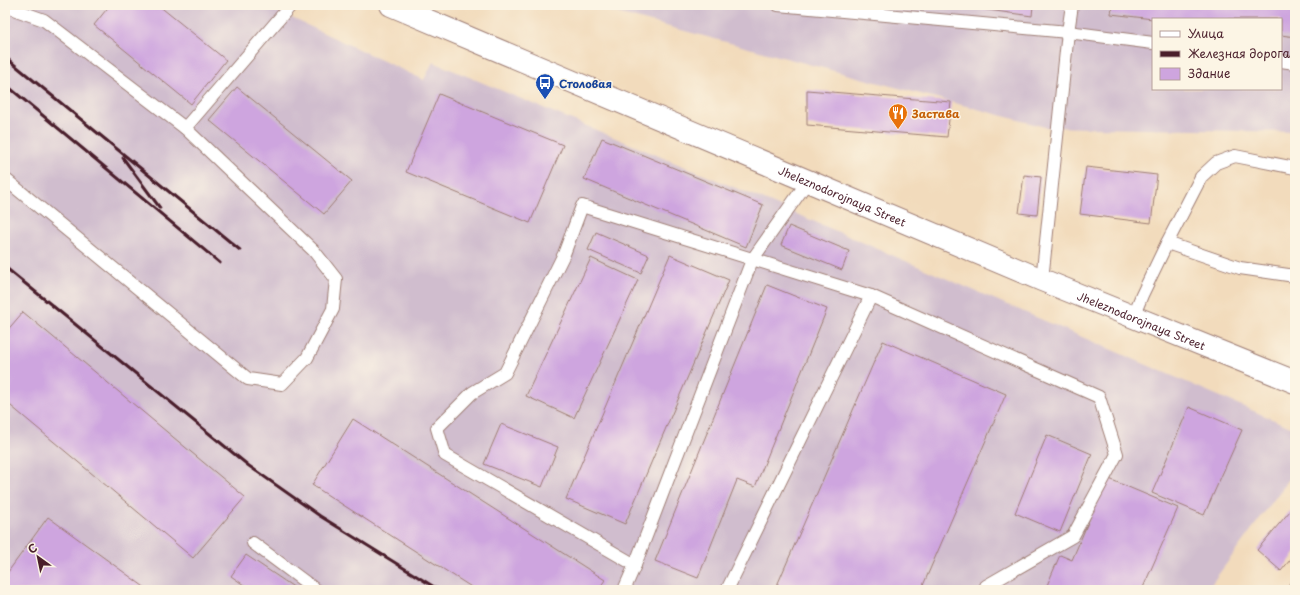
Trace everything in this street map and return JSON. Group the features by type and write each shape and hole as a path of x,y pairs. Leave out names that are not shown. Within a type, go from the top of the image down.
{"street":[{"name":"Jheleznodorojnaya Street","path":"391,5 1042,280 1295,382"}],"lane":[{"path":"185,128 291,5"},
{"path":"778,5 1068,32 1152,43"},
{"path":"1042,280 1072,5"},
{"path":"5,6 44,20 185,128 314,251 336,279 333,310 308,358 282,384 248,379 5,179"},
{"path":"1282,61 1295,63"},
{"path":"1133,317 1167,243 1201,177 1216,163 1235,156 1295,168"},
{"path":"626,589 752,260 808,181"},
{"path":"635,565 446,455 437,428 472,394 505,373 564,254 582,206 871,296 1099,397 1117,454 1073,536 986,586"},
{"path":"1167,243 1240,268 1295,276"},
{"path":"727,590 871,296"},
{"path":"253,543 316,590"}],"path":[{"path":"1286,590 1295,577"}],"shaded area":[{"path":"5,5 264,5 424,80 433,62 762,199 1295,429 1295,471 1207,590 5,590"},
{"path":"587,5 1295,5 1295,132 1045,127"}],"building":[{"path":"110,5 158,5 226,60 191,104 94,25"},
{"path":"951,5 1033,5 1032,16"},
{"path":"1112,5 1295,5 1295,37 1282,35 1282,18 1152,19 1111,14"},
{"path":"237,87 352,181 324,214 209,120"},
{"path":"807,90 951,102 947,137 807,125"},
{"path":"439,94 563,145 530,223 406,172"},
{"path":"602,138 763,205 746,247 584,179"},
{"path":"1086,167 1157,175 1151,223 1080,214"},
{"path":"1024,175 1041,177 1037,215 1019,213"},
{"path":"789,226 849,251 842,270 781,245"},
{"path":"596,232 649,255 641,273 588,250"},
{"path":"670,255 729,280 625,524 566,499"},
{"path":"591,258 638,280 574,418 526,396"},
{"path":"767,285 827,309 755,487 737,480 698,578 655,561"},
{"path":"23,312 245,497 193,558 5,401 5,333"},
{"path":"883,341 1006,394 921,590 775,590"},
{"path":"1189,407 1242,430 1204,515 1152,493"},
{"path":"353,419 605,580 598,590 476,590 312,485"},
{"path":"501,424 558,447 542,487 484,464"},
{"path":"1047,435 1092,454 1060,532 1015,513"},
{"path":"1107,478 1178,508 1142,590 1045,590 1060,555 1072,560"},
{"path":"1290,511 1295,516 1295,554 1281,571 1257,550"},
{"path":"48,517 147,589 5,590 5,576"},
{"path":"246,555 298,590 251,590 231,576"}],"railway":[{"path":"5,57 240,250"},
{"path":"5,84 220,263"},
{"path":"123,158 160,208"},
{"path":"5,267 249,466 320,516 439,590"}],"place":[{"name":"Столовая","path":"545,100"},
{"name":"Застава","path":"898,130"}]}
